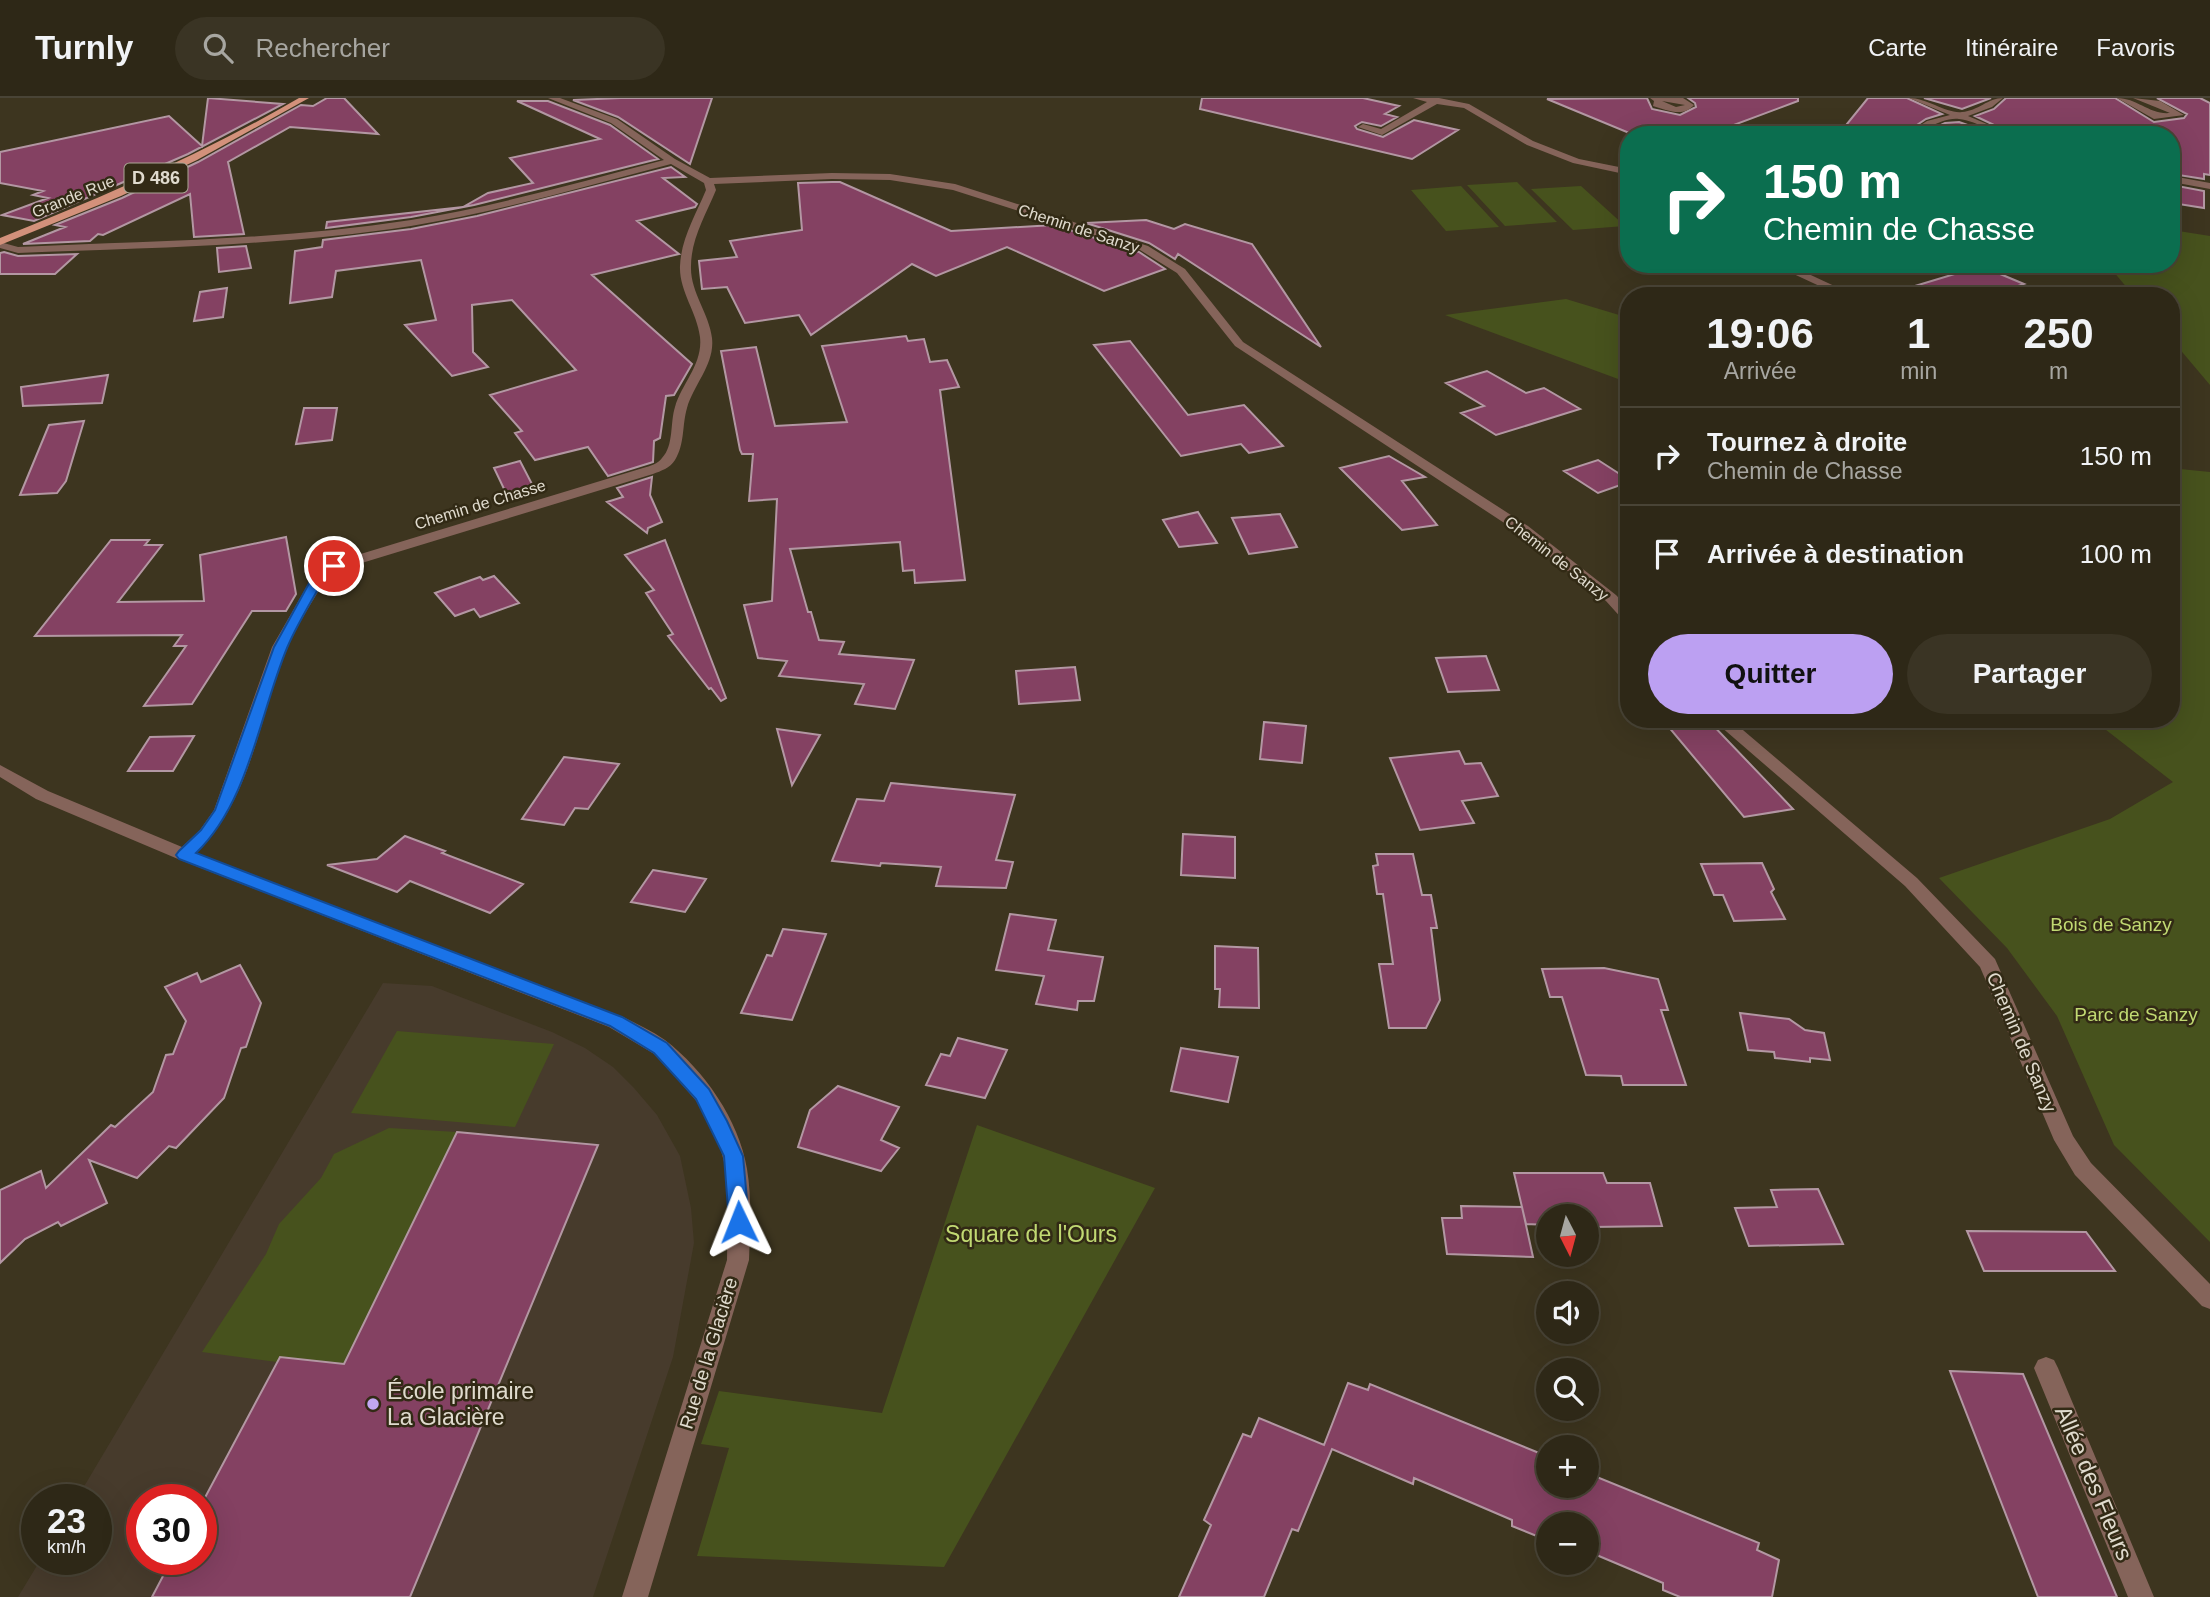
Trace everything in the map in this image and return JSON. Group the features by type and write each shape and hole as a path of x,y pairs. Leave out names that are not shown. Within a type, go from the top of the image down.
{"main road":[{"name":"Grande Rue","path":"0,243 143,184 218,148 305,98"}],"street":[{"path":"552,98 614,121 672,161 708,181"},
{"path":"1417,98 1466,106 1530,143 1576,161 1620,170"},
{"path":"1913,98 1986,126"},
{"path":"1920,126 1983,108 1999,98"},
{"path":"2121,98 2157,117 2180,115 2157,103 2137,98"},
{"path":"1363,127 1382,132 1437,100"},
{"path":"0,257 18,250 241,241 410,223 476,210 672,161"},
{"name":"Chemin de Sanzy","path":"708,181 832,176 903,179 954,187 1144,248 1181,271 1239,344 1523,529 1620,608"},
{"path":"2180,180 2210,186"},
{"name":"Chemin de Chasse","path":"184,855 206,834 222,811 281,647 323,570 648,471 663,465 670,457 680,407 704,359 707,342 704,322 689,296 685,275 686,255 711,190 708,181"},
{"path":"0,243 18,250"},
{"path":"1798,273 1830,287"},
{"name":"Chemin de Sanzy","path":"1731,728 1911,882 1988,964 2064,1140 2083,1169 2210,1300"},
{"name":"Rue de la Glacière","path":"0,770 42,795 184,855 616,1022 661,1048 688,1076 713,1112 734,1156 739,1202 738,1260 635,1597"},
{"name":"Allée des Fleurs","path":"2046,1368 2141,1597"}],"shaded area":[{"path":"383,983 432,986 552,1032 585,1048 613,1067 657,1115 680,1156 691,1208 694,1243 673,1357 593,1597 18,1597 31,1575 112,1575 112,1484 86,1484"}],"green space":[{"path":"1517,182 1557,222 1505,226 1467,185"},
{"path":"1461,186 1499,227 1446,231 1411,190"},
{"path":"1581,186 1620,221 1620,226 1573,230 1531,189"},
{"path":"2180,231 2210,236 2210,385 2180,349 2180,287 2126,287 2115,273 2180,273"},
{"path":"1566,299 1620,315 1620,380 1445,315"},
{"name":"Bois de Sanzy","path":"2180,469 2210,472 2210,1242 2114,1145 2057,1016 2007,948 1939,878 2110,819 2173,782 2104,728 2180,728"},
{"path":"397,1031 554,1044 515,1127 351,1113"},
{"name":"Square de l'Ours","path":"977,1125 1155,1188 944,1567 697,1556 729,1448 701,1444 719,1391 882,1413"},
{"path":"389,1128 457,1132 344,1364 280,1357 277,1362 202,1352 266,1254 279,1224 321,1178 334,1154"}],"building":[{"path":"208,98 283,104 188,154 34,221 2,215 48,198 33,195 43,191 0,183 0,152 169,116 202,146"},
{"path":"327,98 344,98 378,134 290,127 228,162 244,234 194,237 190,194 103,235 98,234 90,241 23,244 65,227 55,225 122,198 198,162 301,105 313,106"},
{"path":"712,98 690,164 618,117 573,100"},
{"path":"1202,98 1363,98 1399,106 1385,114 1397,117 1381,126 1362,122 1355,126 1357,129 1383,137 1414,120 1458,130 1412,159 1200,109"},
{"path":"1647,98 1652,109 1680,115 1696,107 1688,98 1798,98 1798,101 1731,126 1620,126 1620,129 1547,99"},
{"path":"1868,98 1907,98 1942,114 1916,126 1845,126"},
{"path":"1924,98 1991,98 1962,109"},
{"path":"2006,98 2115,98 2154,122 2184,118 2187,114 2157,98 2200,98 2210,103 2210,175 2204,174 2204,179 2180,175 2180,126 1996,126 1975,116 1994,109"},
{"path":"517,101 548,101 610,125 658,159 474,205 411,217 326,228 327,222 463,207 488,193 533,183 510,158 600,139"},
{"path":"1959,122 1970,126 1938,126"},
{"path":"671,167 685,177 663,178 697,204 695,207 637,221 679,254 592,275 692,364 674,395 666,396 660,438 654,441 653,462 608,476 588,447 535,460 515,433 522,431 490,395 576,370 512,300 472,305 473,352 488,367 452,376 405,325 436,320 421,260 336,271 332,297 290,303 295,251 322,247 323,240 411,229 477,216"},
{"path":"840,182 951,231 1054,225 1139,252 1165,269 1104,291 1007,247 936,276 912,264 811,335 799,315 745,323 727,287 702,289 699,261 737,257 730,241 802,230 798,183"},
{"path":"2180,186 2204,191 2204,208 2180,204"},
{"path":"1146,220 1174,229 1185,224 1252,244 1321,347 1178,254 1175,259 1149,243 1086,223"},
{"path":"246,246 251,268 219,272 217,248"},
{"path":"0,253 18,256 77,254 55,274 0,274"},
{"path":"1958,273 1998,273 2024,284 2015,287 1912,287"},
{"path":"227,288 223,317 194,321 200,292"},
{"path":"906,336 908,341 924,339 930,362 947,360 959,387 940,390 965,580 915,583 914,570 903,571 900,542 790,549 819,640 844,642 839,654 914,660 895,709 855,704 864,684 779,676 787,661 758,658 744,605 772,601 777,499 749,501 753,454 742,454 740,450 721,351 756,347 775,426 847,422 822,346"},
{"path":"1130,341 1188,415 1244,405 1283,446 1249,453 1241,444 1181,456 1094,345"},
{"path":"1487,371 1526,393 1544,388 1580,409 1496,435 1461,413 1484,406 1446,383"},
{"path":"108,375 102,403 23,406 21,387"},
{"path":"304,408 337,408 332,440 296,444"},
{"path":"84,421 66,481 57,493 20,495 49,425"},
{"path":"1389,456 1425,477 1402,481 1437,525 1402,530 1340,468"},
{"path":"1598,460 1620,474 1620,485 1598,493 1564,471"},
{"path":"520,461 533,486 506,493 494,468"},
{"path":"652,477 650,495 662,522 648,528 647,533 607,502 623,497 617,488"},
{"path":"1198,512 1217,543 1179,547 1163,520"},
{"path":"1280,514 1297,547 1249,554 1232,518"},
{"path":"286,537 296,594 286,611 252,611 192,704 144,706 186,646 174,646 182,635 35,636 111,540 149,540 145,545 162,545 118,602 204,601 200,555"},
{"path":"665,540 726,698 721,701 668,636 673,634 646,593 654,590 625,555"},
{"path":"494,576 519,603 480,617 474,609 455,616 435,593 480,577 483,580"},
{"path":"1486,656 1499,690 1448,692 1436,658"},
{"path":"1075,667 1080,700 1019,704 1016,671"},
{"path":"1264,722 1306,726 1302,763 1260,759"},
{"path":"1670,728 1716,728 1793,809 1744,817"},
{"path":"777,729 820,735 792,785"},
{"path":"194,736 173,771 128,771 150,737"},
{"path":"1459,751 1465,764 1481,763 1498,796 1462,801 1474,823 1420,830 1390,758"},
{"path":"564,757 619,764 588,809 575,808 564,825 522,819"},
{"path":"891,783 1015,795 996,860 1013,862 1006,888 936,886 941,867 881,863 880,866 832,861 857,799 884,801"},
{"path":"1183,834 1235,837 1235,878 1181,875"},
{"path":"405,836 523,884 490,913 410,881 397,892 327,865 377,859"},
{"path":"1376,854 1413,854 1422,895 1431,895 1437,928 1431,928 1440,1000 1426,1028 1389,1028 1379,964 1393,964 1383,894 1377,894 1373,866 1378,865"},
{"path":"1762,863 1774,889 1771,892 1785,919 1734,921 1723,895 1714,895 1701,864"},
{"path":"653,870 706,879 685,912 631,902"},
{"path":"1010,914 1056,920 1048,950 1103,957 1094,1001 1078,1001 1077,1010 1036,1004 1044,976 996,970"},
{"path":"783,929 826,934 792,1020 741,1013 767,955 772,956"},
{"path":"1215,946 1258,948 1259,1008 1219,1007 1220,989 1215,989"},
{"path":"240,965 261,1003 246,1047 241,1048 224,1098 176,1148 169,1146 137,1178 89,1160 107,1203 61,1226 58,1222 25,1239 0,1263 0,1190 41,1171 46,1188 111,1125 115,1127 153,1092 166,1055 173,1054 186,1021 165,987 197,973 201,982"},
{"path":"1604,968 1658,979 1668,1010 1661,1010 1686,1085 1623,1085 1621,1076 1586,1075 1562,997 1550,997 1542,969"},
{"path":"1740,1013 1789,1019 1805,1030 1824,1033 1830,1060 1810,1058 1810,1062 1775,1058 1774,1052 1748,1050"},
{"path":"958,1038 1007,1050 985,1098 926,1085 941,1054 950,1056"},
{"path":"1181,1048 1238,1057 1228,1102 1171,1091"},
{"path":"838,1086 899,1107 881,1140 899,1148 881,1171 798,1147 810,1110"},
{"name":"École primaire La Glacière","path":"457,1132 598,1145 410,1597 152,1597 164,1575 217,1575 217,1484 212,1484 280,1357 344,1364"},
{"path":"1514,1173 1603,1173 1607,1183 1650,1183 1662,1226 1600,1227 1600,1204 1536,1204 1536,1224 1526,1224"},
{"path":"1818,1189 1843,1244 1749,1246 1735,1208 1777,1207 1771,1190"},
{"path":"1461,1206 1522,1207 1533,1257 1447,1254 1442,1218 1462,1218"},
{"path":"1967,1231 2086,1232 2115,1271 1984,1271"},
{"path":"1950,1371 2023,1374 2117,1597 2038,1597"},
{"path":"1348,1383 1368,1390 1370,1384 1536,1452 1536,1498 1599,1498 1599,1478 1759,1543 1757,1550 1779,1560 1772,1597 1680,1597 1663,1590 1663,1583 1599,1556 1599,1512 1536,1512 1536,1536 1512,1526 1512,1520 1414,1478 1413,1484 1332,1449 1298,1531 1292,1529 1264,1597 1179,1597 1211,1525 1204,1520 1243,1434 1251,1437 1259,1418 1324,1445"}],"place":[{"name":"École primaire La Glacière","path":"373,1404"}],"route":[{"path":"334,566 323,570 281,647 222,811 206,834 184,855 616,1022 661,1048 702,1094 734,1156 739,1222"}],"park label":[{"name":"Parc de Sanzy","path":"2136,1014"}]}
